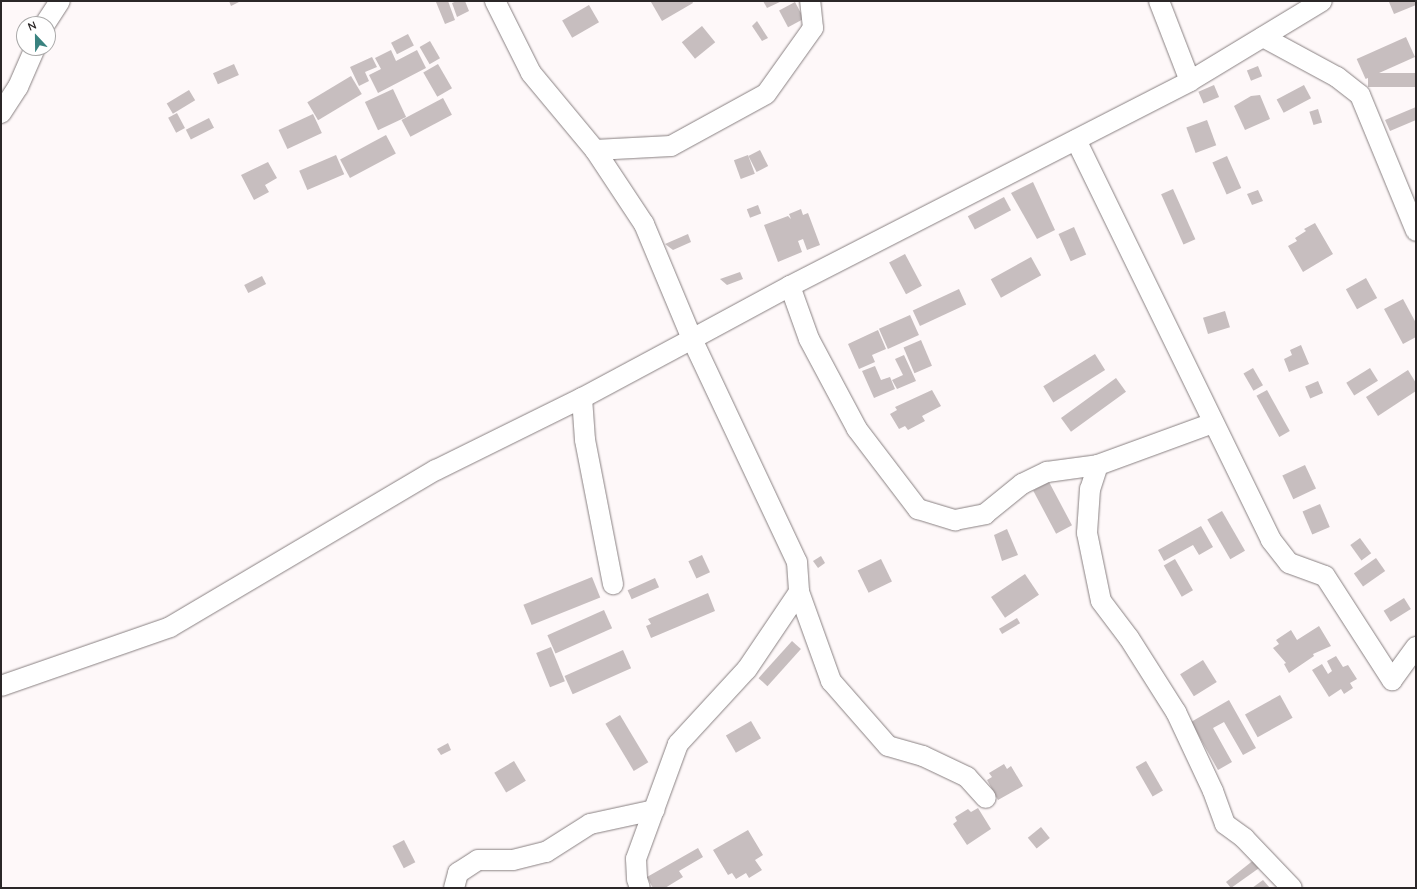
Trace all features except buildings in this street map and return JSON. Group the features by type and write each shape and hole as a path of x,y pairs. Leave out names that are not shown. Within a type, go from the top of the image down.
{"street":[{"path":"50,16 60,1"},
{"path":"495,1 531,73 595,150 644,224 692,339 796,562 799,592 832,681 888,746 923,756 967,777 986,798"},
{"path":"595,150 671,146 766,94 813,28 810,1"},
{"path":"1159,1 1190,81"},
{"path":"1,686 170,627 436,470 582,398 790,286 1190,81 1322,1"},
{"path":"1263,37 1337,77 1360,95 1416,231"},
{"path":"1,113 18,87 32,56"},
{"path":"1076,140 1271,540 1289,563 1325,576 1392,680 1416,647"},
{"path":"790,286 809,339 857,429 918,509 955,520 985,514 1022,484 1047,472 1098,465 1213,423"},
{"path":"582,398 585,440 613,584"},
{"path":"1098,465 1090,489 1087,534 1101,601 1129,638 1176,712 1213,791 1225,824 1244,838 1292,888"},
{"path":"640,888 637,879 636,859 678,744 747,669 799,592"},
{"path":"454,888 458,873 478,860 513,860 546,852 590,824 654,810"}]}
